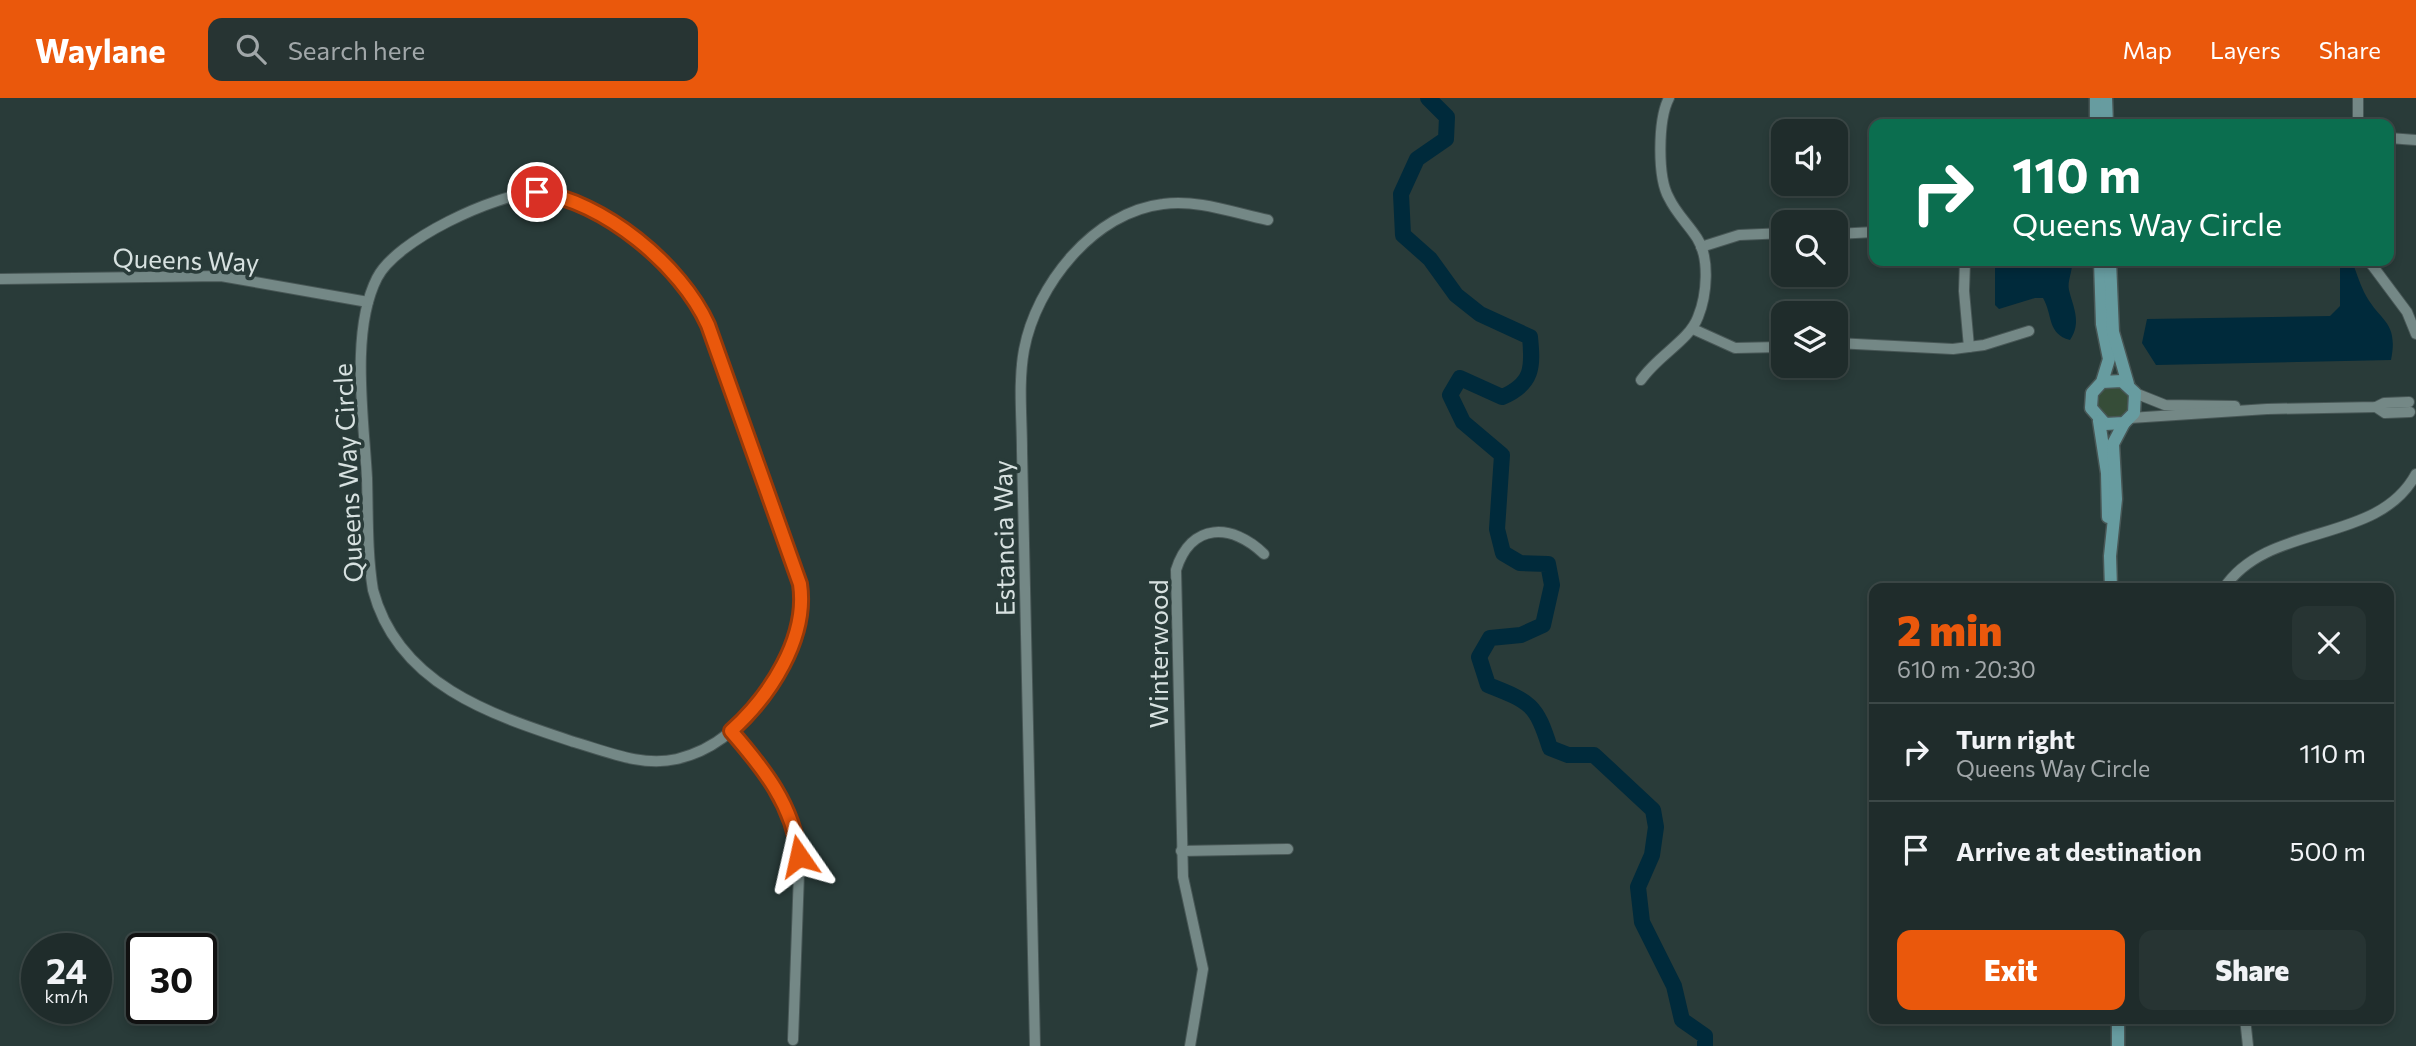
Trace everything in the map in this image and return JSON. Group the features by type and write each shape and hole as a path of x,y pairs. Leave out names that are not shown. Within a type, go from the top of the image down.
{"street":[{"path":"1641,380 1657,359 1693,329 1704,293 1701,247 1670,201 1664,184 1661,124 1669,98"},
{"path":"2096,98 2096,119"},
{"path":"2106,98 2107,119"},
{"path":"2358,98 2358,119"},
{"path":"2394,138 2416,140"},
{"name":"Queens Way Circle","path":"524,193 558,197 608,219 630,234 688,291 703,314 729,380 796,569 802,598 798,628 767,692 731,731 705,748 681,758 651,761 621,757 482,709 444,687 404,652 380,613 371,574 362,358 368,302 377,276 397,253 484,205 524,193"},
{"name":"Estancia Way","path":"1035,1046 1021,379 1028,335 1039,305 1068,261 1083,245 1124,217 1161,204 1181,203 1268,220"},
{"path":"1848,233 1869,232"},
{"path":"1701,247 1739,235 1771,234"},
{"path":"1965,266 1964,311 1969,347"},
{"path":"2100,266 2102,317 2109,359 2102,382"},
{"path":"2110,266 2113,332 2136,406 2113,444 2116,499 2110,556 2111,583"},
{"path":"2373,266 2407,312 2416,334"},
{"name":"Queens Way","path":"0,279 221,276 368,302"},
{"path":"1693,329 1735,348 1771,347"},
{"path":"1848,343 1969,347 2029,331"},
{"path":"2110,556 2106,473 2099,421 2091,408 2090,400 2096,387 2102,382 2115,379 2165,405 2214,404 2267,409"},
{"path":"2099,421 2111,425 2127,420 2267,409 2376,407 2385,413 2410,407"},
{"path":"2228,583 2237,571 2258,556 2373,515 2394,503 2416,474"},
{"name":"Winterwood","path":"1190,1046 1203,969 1186,895 1181,851 1176,570 1188,547 1212,532 1234,533 1264,554"},
{"path":"731,731 784,800 797,842 793,1044"},
{"path":"1181,851 1288,849"},
{"path":"2118,1024 2119,1046"},
{"path":"2246,1024 2248,1046"}],"green space":[{"path":"2114,386 2125,391 2130,402 2125,413 2114,418 2103,413 2098,402 2103,391"}],"water":[{"path":"2072,266 2069,287 2076,321 2070,340 2054,329 2043,298 1999,309 1995,305 1995,267"},
{"path":"2340,266 2354,266 2364,292 2390,329 2393,347 2391,360 2156,365 2142,343 2147,319 2330,316 2340,306"}],"waterway":[{"path":"1428,98 1447,117 1446,139 1417,159 1401,194 1403,235 1430,259 1456,295 1480,314 1530,337 1529,373 1512,392 1502,397 1460,378 1450,395 1463,422 1502,455 1497,529 1503,553 1520,563 1548,564 1552,585 1543,625 1521,635 1490,638 1479,657 1488,685 1523,701 1536,713 1550,748 1568,755 1594,755 1653,810 1656,827 1652,855 1638,887 1642,922 1674,986 1682,1020 1705,1036 1705,1046"}],"route":[{"path":"537,192 575,202 630,234 688,291 708,325 800,584 801,613 792,642 761,701 731,731 784,800 791,816 799,856"}]}
